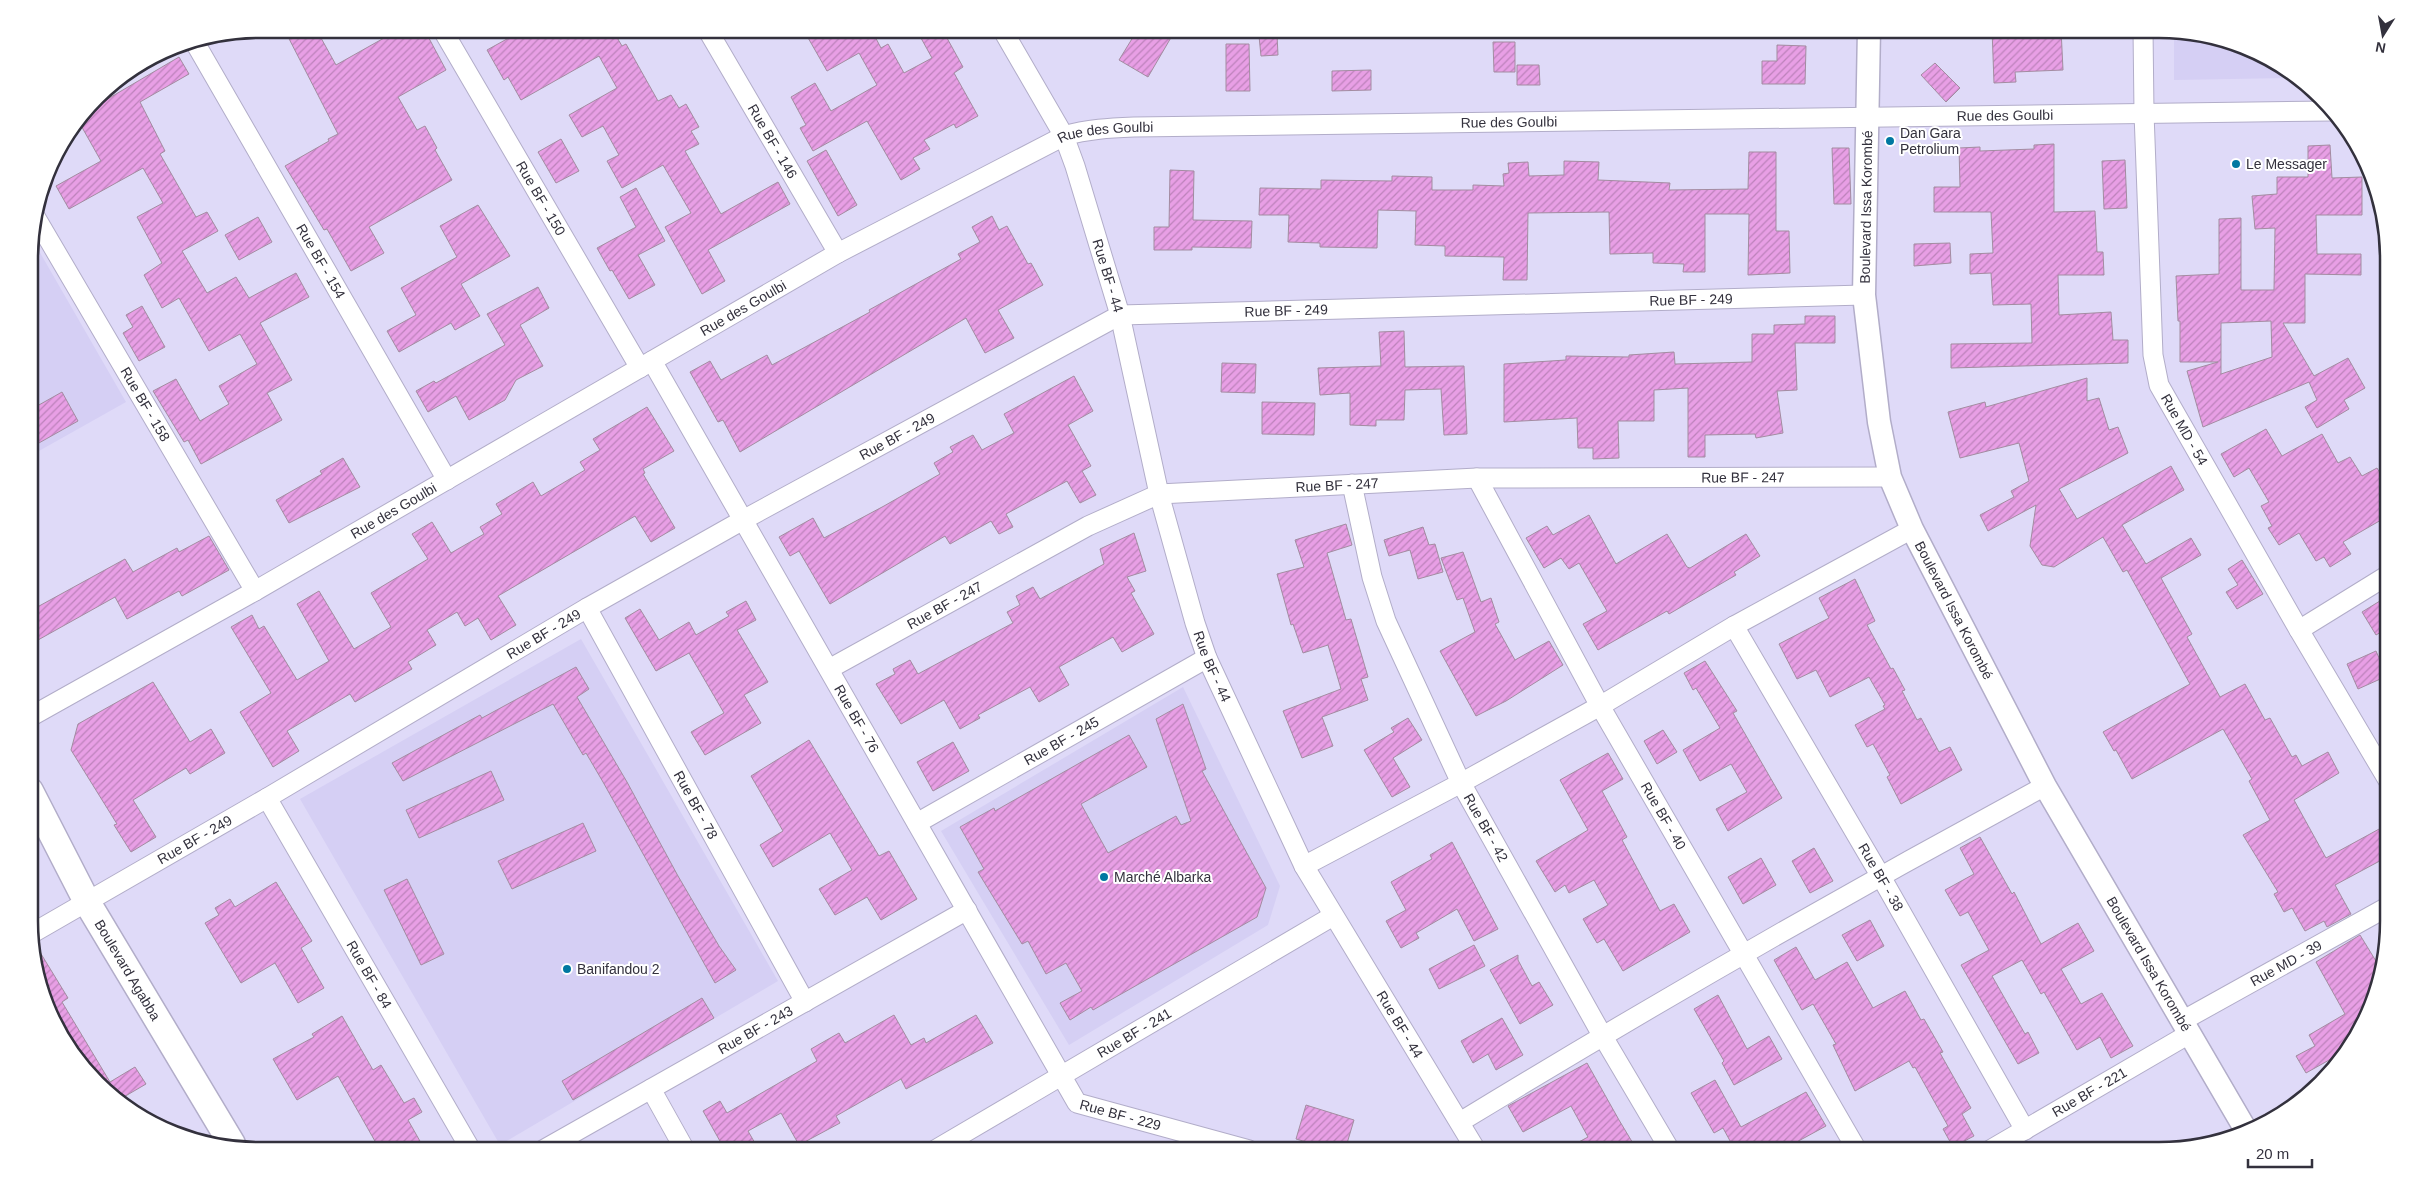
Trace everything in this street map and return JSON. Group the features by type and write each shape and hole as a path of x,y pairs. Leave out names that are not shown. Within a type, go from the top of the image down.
{"main road":[{"name":"Boulevard Agabba","path":"38,807 87,902 230,1140"}],"street":[{"name":"Rue BF - 150","path":"447,38 646,364"},
{"name":"Rue BF - 146","path":"712,38 838,253"},
{"name":"Rue BF - 44","path":"1007,38 1064,136 1120,315 1159,494 1207,658 1304,866 1471,1142"},
{"name":"Boulevard Issa Korombé","path":"1869,38 1864,295 1879,422 1890,476 1912,529 2045,786 2243,1125"},
{"name":"Rue MD - 54","path":"2143,38 2153,355 2159,385 2299,630 2380,767"},
{"name":"Rue BF - 154","path":"196,46 447,480"},
{"name":"Rue des Goulbi","path":"38,712 255,591 838,253 1064,136 1102,128 2324,111"},
{"name":"Rue BF - 158","path":"40,225 255,591"},
{"name":"Rue BF - 249","path":"38,930 267,798 587,608 743,520 1120,315 1864,295"},
{"name":"Rue BF - 76","path":"646,364 743,520 1062,1077"},
{"name":"Rue BF - 247","path":"829,670 1088,526 1159,494 1477,478 1890,476"},
{"name":"Rue BF - 40","path":"1477,478 1600,706 1851,1142"},
{"name":"Rue BF - 42","path":"1352,484 1372,577 1386,621 1461,783 1602,1036 1665,1142"},
{"path":"1304,866 1461,783 1600,706 1734,626 1912,529"},
{"path":"2299,630 2380,580"},
{"name":"Rue BF - 78","path":"587,608 805,1002"},
{"name":"Rue BF - 38","path":"1734,626 1880,875 2025,1130"},
{"name":"Rue BF - 245","path":"917,823 1207,658"},
{"path":"1460,1122 1602,1036 1880,875 2045,786"},
{"name":"Rue BF - 84","path":"267,798 465,1142"},
{"name":"Rue BF - 243","path":"557,1142 967,910"},
{"name":"Rue MD - 39","path":"2185,1028 2380,911"},
{"name":"Rue BF - 241","path":"949,1142 1333,916"},
{"name":"Rue BF - 221","path":"2004,1142 2185,1028"},
{"name":"Rue BF - 229","path":"1062,1077 1077,1103 1220,1142"},
{"path":"651,1089 681,1142"}],"shaded area":[{"path":"2174,38 2189,39 2231,49 2257,60 2287,78 2174,80"},
{"path":"38,249 126,402 38,452"},
{"path":"581,639 778,981 505,1142 498,1142 300,799"},
{"path":"1183,687 1280,886 1268,925 1069,1045 941,831"}],"building":[{"path":"289,38 321,38 336,65 384,38 429,38 446,70 398,97 417,130 425,126 437,148 435,150 452,180 369,227 384,253 351,271 327,229 324,230 285,166 338,134"},
{"path":"509,38 617,38 622,46 626,44 658,101 671,95 679,108 686,104 699,127 691,131 699,144 685,151 721,214 778,182 790,204 708,250 725,281 702,294 665,227 691,213 663,165 622,188 607,161 619,155 603,126 582,137 569,115 617,88 599,56 521,100 508,77 504,80 487,50"},
{"path":"808,38 876,38 881,48 888,44 904,73 932,58 921,38 947,38 963,67 954,73 978,116 956,128 954,124 924,140 930,149 913,158 920,169 901,180 867,121 813,151 800,128 806,125 791,97 815,83 831,111 877,85 859,53 827,71"},
{"path":"1132,38 1171,38 1148,77 1119,60"},
{"path":"1259,38 1277,38 1278,55 1261,56"},
{"path":"1992,38 2061,38 2063,70 2015,72 2016,82 1994,83"},
{"path":"1493,42 1515,42 1515,72 1494,72"},
{"path":"1226,44 1249,44 1250,91 1226,91"},
{"path":"1777,45 1806,46 1805,84 1762,84 1762,61 1777,61"},
{"path":"179,57 189,74 140,102 165,151 160,154 196,217 207,212 218,231 182,251 207,293 236,277 249,298 296,273 309,297 260,323 292,380 267,393 282,420 201,464 188,440 184,442 153,391 176,379 200,421 229,404 219,386 257,364 240,334 209,351 179,298 162,308 144,275 162,263 137,217 163,203 143,168 69,209 56,186 101,161 81,126 102,103"},
{"path":"1935,63 1960,88 1946,102 1921,75"},
{"path":"1517,65 1539,65 1540,85 1517,85"},
{"path":"1371,70 1371,90 1332,91 1332,71"},
{"path":"561,139 579,171 556,183 538,152"},
{"path":"2054,144 2054,212 2095,211 2097,252 2103,252 2104,275 2058,275 2059,315 2111,312 2113,340 2128,340 2128,363 1951,368 1951,344 2032,343 2031,304 1993,305 1991,273 1970,274 1970,254 1993,253 1991,212 1934,212 1934,187 1960,187 1959,148 1980,147 1980,151 2034,149 2034,145"},
{"path":"2330,145 2332,178 2362,177 2362,215 2316,215 2317,254 2361,254 2361,275 2305,274 2305,323 2283,323 2314,376 2348,358 2365,388 2344,400 2349,409 2317,428 2305,407 2317,400 2309,382 2203,427 2187,371 2218,362 2180,362 2180,321 2178,321 2176,276 2219,274 2219,219 2241,218 2241,290 2274,290 2275,228 2255,229 2252,196 2277,194 2277,177 2308,177 2308,146","holes":["2271,321 2272,357 2221,374 2221,323"]},
{"path":"1832,148 1849,148 1851,204 1834,204"},
{"path":"826,150 857,205 838,216 807,161"},
{"path":"1749,152 1776,152 1776,231 1789,231 1790,273 1748,275 1749,214 1705,214 1705,272 1683,272 1684,264 1653,263 1653,253 1610,254 1609,212 1528,213 1527,280 1503,280 1504,257 1445,256 1445,246 1415,245 1416,211 1378,210 1377,248 1320,247 1320,243 1288,242 1289,215 1259,215 1260,188 1321,189 1321,180 1392,181 1392,176 1432,177 1432,190 1473,190 1473,185 1504,186 1503,174 1509,173 1508,163 1528,162 1529,176 1564,175 1564,161 1599,162 1598,180 1670,183 1669,190 1748,189"},
{"path":"2125,160 2127,208 2104,209 2102,161"},
{"path":"1170,170 1194,171 1193,220 1252,221 1251,248 1192,247 1192,250 1154,250 1154,227 1169,227"},
{"path":"636,188 665,241 638,255 655,285 629,299 597,248 636,227 620,197"},
{"path":"478,205 510,256 461,284 480,316 455,330 451,323 399,352 387,331 416,315 401,288 457,257 440,226"},
{"path":"992,216 999,230 1007,226 1028,264 1031,263 1043,285 998,310 1014,338 985,353 966,318 740,452 723,420 718,422 690,372 710,361 721,380 767,355 772,365 870,312 869,310 961,259 958,254 980,242 972,227"},
{"path":"258,217 272,242 239,260 225,235"},
{"path":"1950,243 1951,263 1914,266 1914,244"},
{"path":"538,287 549,308 520,325 543,366 516,380 505,400 469,420 456,396 428,412 416,391 434,381 436,383 505,345 487,314"},
{"path":"142,306 165,347 139,361 123,333 133,327 126,315"},
{"path":"1805,316 1835,316 1835,343 1795,343 1797,390 1777,391 1783,433 1756,438 1755,434 1705,435 1705,457 1688,457 1688,388 1654,390 1654,421 1618,421 1619,458 1593,459 1593,448 1578,448 1577,418 1504,422 1504,364 1566,360 1566,356 1629,357 1629,355 1674,352 1675,364 1752,362 1752,334 1774,334 1774,325 1805,324"},
{"path":"1404,331 1405,367 1464,366 1467,434 1444,435 1441,389 1405,390 1404,420 1376,420 1376,426 1350,425 1350,393 1320,395 1318,368 1381,366 1379,332"},
{"path":"1222,363 1256,364 1255,393 1221,392"},
{"path":"1074,376 1093,411 1068,425 1091,466 1082,471 1096,495 1080,503 1067,481 1006,514 1013,527 999,534 991,521 950,544 945,536 830,604 799,551 790,556 779,537 813,518 824,538 884,506 940,474 934,463 953,452 950,447 973,435 982,450 1014,433 1004,414"},
{"path":"2087,378 2087,401 2099,398 2109,430 2118,427 2128,453 2059,489 2077,519 2171,466 2184,490 2122,525 2146,564 2191,538 2201,555 2161,578 2192,634 2187,637 2220,697 2245,684 2265,720 2270,718 2292,757 2296,755 2302,766 2328,752 2339,773 2294,800 2326,858 2380,829 2380,861 2335,885 2351,914 2327,927 2324,921 2305,931 2292,908 2284,912 2274,894 2278,892 2243,835 2270,820 2249,781 2252,779 2223,729 2132,779 2116,750 2114,751 2103,732 2190,684 2127,570 2123,572 2103,537 2054,567 2042,565 2030,546 2036,505 1988,531 1980,515 2014,497 2011,491 2029,481 2019,443 1960,458 1948,412 1985,402 1986,407"},
{"path":"62,392 78,421 38,444 38,406"},
{"path":"1262,402 1315,403 1314,435 1262,434"},
{"path":"647,407 674,451 643,469 645,473 643,474 675,528 651,542 635,516 498,596 516,625 491,640 478,618 465,626 457,612 427,630 436,645 408,662 412,669 355,702 350,694 287,731 299,751 273,767 240,712 271,693 231,627 252,615 259,629 264,626 297,680 329,661 297,604 319,591 354,649 391,627 371,593 428,559 412,534 432,522 451,553 484,534 480,527 502,514 496,504 533,482 541,496 585,470 580,462 600,450 593,439"},
{"path":"2266,429 2282,456 2322,434 2338,463 2350,457 2362,476 2377,468 2380,473 2380,521 2343,542 2351,554 2330,567 2324,557 2316,561 2299,533 2279,545 2268,528 2272,526 2261,506 2269,502 2249,468 2234,477 2221,454"},
{"path":"343,458 360,487 289,523 276,500 322,474 320,471"},
{"path":"1589,515 1616,564 1667,534 1687,567 1690,568 1746,534 1760,556 1734,572 1736,575 1669,614 1667,611 1598,650 1583,624 1607,611 1579,563 1569,569 1561,558 1544,568 1526,538 1547,526 1553,535"},
{"path":"1346,524 1352,545 1327,553 1346,620 1351,619 1368,677 1361,679 1368,700 1322,717 1333,746 1302,758 1283,711 1341,689 1328,645 1303,653 1293,624 1291,625 1277,574 1304,567 1295,540"},
{"path":"1423,527 1429,545 1435,544 1443,572 1418,579 1410,550 1389,556 1384,540"},
{"path":"1134,533 1146,571 1127,577 1135,591 1131,593 1154,634 1122,652 1113,637 1059,667 1069,685 1039,702 1030,687 978,715 980,718 960,729 944,700 901,724 876,684 895,674 893,669 910,660 918,674 1013,623 1007,612 1020,605 1016,596 1033,587 1040,599 1104,564 1100,549"},
{"path":"209,536 229,570 182,596 179,591 127,619 115,597 38,640 38,607 125,559 133,572 177,548 179,552"},
{"path":"1463,552 1481,602 1491,598 1499,622 1495,624 1515,660 1549,641 1563,665 1506,701 1476,716 1440,651 1475,632 1463,598 1457,600 1441,558"},
{"path":"2242,560 2263,594 2237,609 2226,592 2238,585 2228,569"},
{"path":"1855,579 1875,621 1867,625 1905,690 1902,691 1917,720 1921,718 1939,752 1950,747 1962,770 1901,804 1887,777 1890,775 1873,744 1867,747 1855,725 1885,709 1883,706 1885,705 1869,677 1830,697 1816,670 1797,679 1779,644 1829,618 1819,598"},
{"path":"746,601 756,620 737,630 768,682 744,695 761,723 705,755 691,732 724,713 689,653 656,671 625,618 640,609 659,640 689,622 696,635 729,616 726,612"},
{"path":"2380,601 2380,633 2376,635 2362,612"},
{"path":"2376,651 2380,660 2380,679 2358,689 2347,664"},
{"path":"1705,661 1737,711 1733,713 1782,798 1728,831 1716,809 1747,792 1731,764 1700,781 1683,750 1720,728 1696,688 1693,690 1684,673"},
{"path":"576,667 589,689 577,697 627,782 678,876 719,946 736,970 715,983 603,782 586,753 583,755 553,704 403,781 392,763 480,715 482,718"},
{"path":"153,682 190,742 211,729 225,753 190,774 186,768 133,800 156,837 131,852 114,825 117,824 71,750 78,724"},
{"path":"1183,704 1206,769 1202,771 1266,888 1257,917 1093,1010 1091,1007 1070,1020 1060,1003 1082,991 1066,963 1046,974 1028,941 1022,944 978,872 984,869 960,827 994,808 995,811 1129,735 1147,767 1081,804 1108,853 1176,816 1181,825 1191,821 1156,719"},
{"path":"1408,718 1422,740 1393,758 1410,787 1392,797 1364,750 1394,732 1391,728"},
{"path":"1663,730 1677,752 1657,764 1644,741"},
{"path":"809,740 879,856 889,851 917,899 881,920 867,897 835,915 819,889 852,870 830,833 773,867 760,845 783,831 751,776"},
{"path":"953,742 969,771 933,791 917,762"},
{"path":"1608,753 1623,779 1602,791 1627,837 1622,840 1660,911 1674,904 1690,932 1623,971 1604,939 1597,943 1583,919 1608,905 1594,880 1569,893 1565,885 1555,892 1536,861 1588,830 1560,780"},
{"path":"491,771 504,800 419,838 406,810"},
{"path":"583,823 596,851 512,889 498,861"},
{"path":"1980,837 2012,894 2014,892 2041,944 2078,923 2094,951 2061,969 2081,1004 2102,993 2133,1046 2111,1058 2100,1037 2077,1050 2044,992 2041,994 2022,960 1992,976 2025,1034 2028,1032 2039,1053 2018,1064 1961,965 1989,950 1968,912 1960,916 1945,890 1974,874 1960,848"},
{"path":"1452,842 1498,929 1474,941 1457,909 1416,933 1419,938 1401,948 1386,921 1406,910 1391,882 1432,859 1430,855"},
{"path":"1814,848 1833,881 1810,893 1792,861"},
{"path":"1761,858 1776,885 1743,904 1728,877"},
{"path":"407,879 444,954 421,965 384,890"},
{"path":"276,882 312,941 301,948 324,988 298,1003 275,963 241,983 205,923 219,915 215,908 230,899 235,907"},
{"path":"1870,920 1884,946 1857,961 1842,935"},
{"path":"2360,935 2376,962 2369,992 2351,1031 2332,1058 2306,1073 2296,1056 2315,1046 2309,1035 2345,1014 2316,962"},
{"path":"1474,945 1485,966 1439,989 1429,969"},
{"path":"1796,947 1815,980 1847,962 1873,1008 1905,991 1921,1020 1924,1019 1943,1052 1940,1053 1971,1108 1962,1114 1974,1136 1963,1142 1950,1142 1943,1129 1948,1126 1915,1067 1913,1068 1909,1061 1855,1091 1833,1045 1836,1044 1813,1004 1802,1010 1774,960"},
{"path":"39,951 68,998 62,1002 110,1082 135,1067 146,1084 125,1096 102,1077 83,1055 67,1031 54,1005 45,978"},
{"path":"1518,955 1518,960 1532,986 1539,982 1553,1005 1520,1024 1490,970"},
{"path":"1718,995 1747,1049 1769,1036 1782,1059 1734,1085 1722,1063 1724,1061 1694,1009"},
{"path":"702,998 714,1018 573,1100 562,1081"},
{"path":"894,1015 911,1045 924,1038 926,1043 976,1015 993,1043 906,1089 901,1079 836,1116 840,1123 805,1142 797,1142 781,1113 748,1131 754,1142 720,1142 703,1111 720,1101 727,1113 817,1061 811,1049 839,1033 845,1043"},
{"path":"342,1016 373,1070 381,1065 404,1103 414,1098 422,1112 408,1120 420,1142 375,1142 338,1076 297,1100 273,1059 314,1037 312,1034"},
{"path":"1502,1018 1523,1055 1496,1070 1488,1054 1473,1063 1461,1041"},
{"path":"1587,1063 1632,1142 1579,1142 1588,1137 1571,1106 1523,1132 1508,1106"},
{"path":"1715,1080 1741,1127 1806,1092 1826,1126 1797,1142 1731,1142 1723,1128 1714,1133 1691,1093"},
{"path":"1306,1105 1354,1120 1347,1142 1307,1142 1296,1139"}],"place":[{"name":"Dan Gara Petrolium","path":"1890,141"},
{"name":"Le Messager","path":"2236,164"},
{"name":"Marché Albarka","path":"1104,877"},
{"name":"Banifandou 2","path":"567,969"}]}
